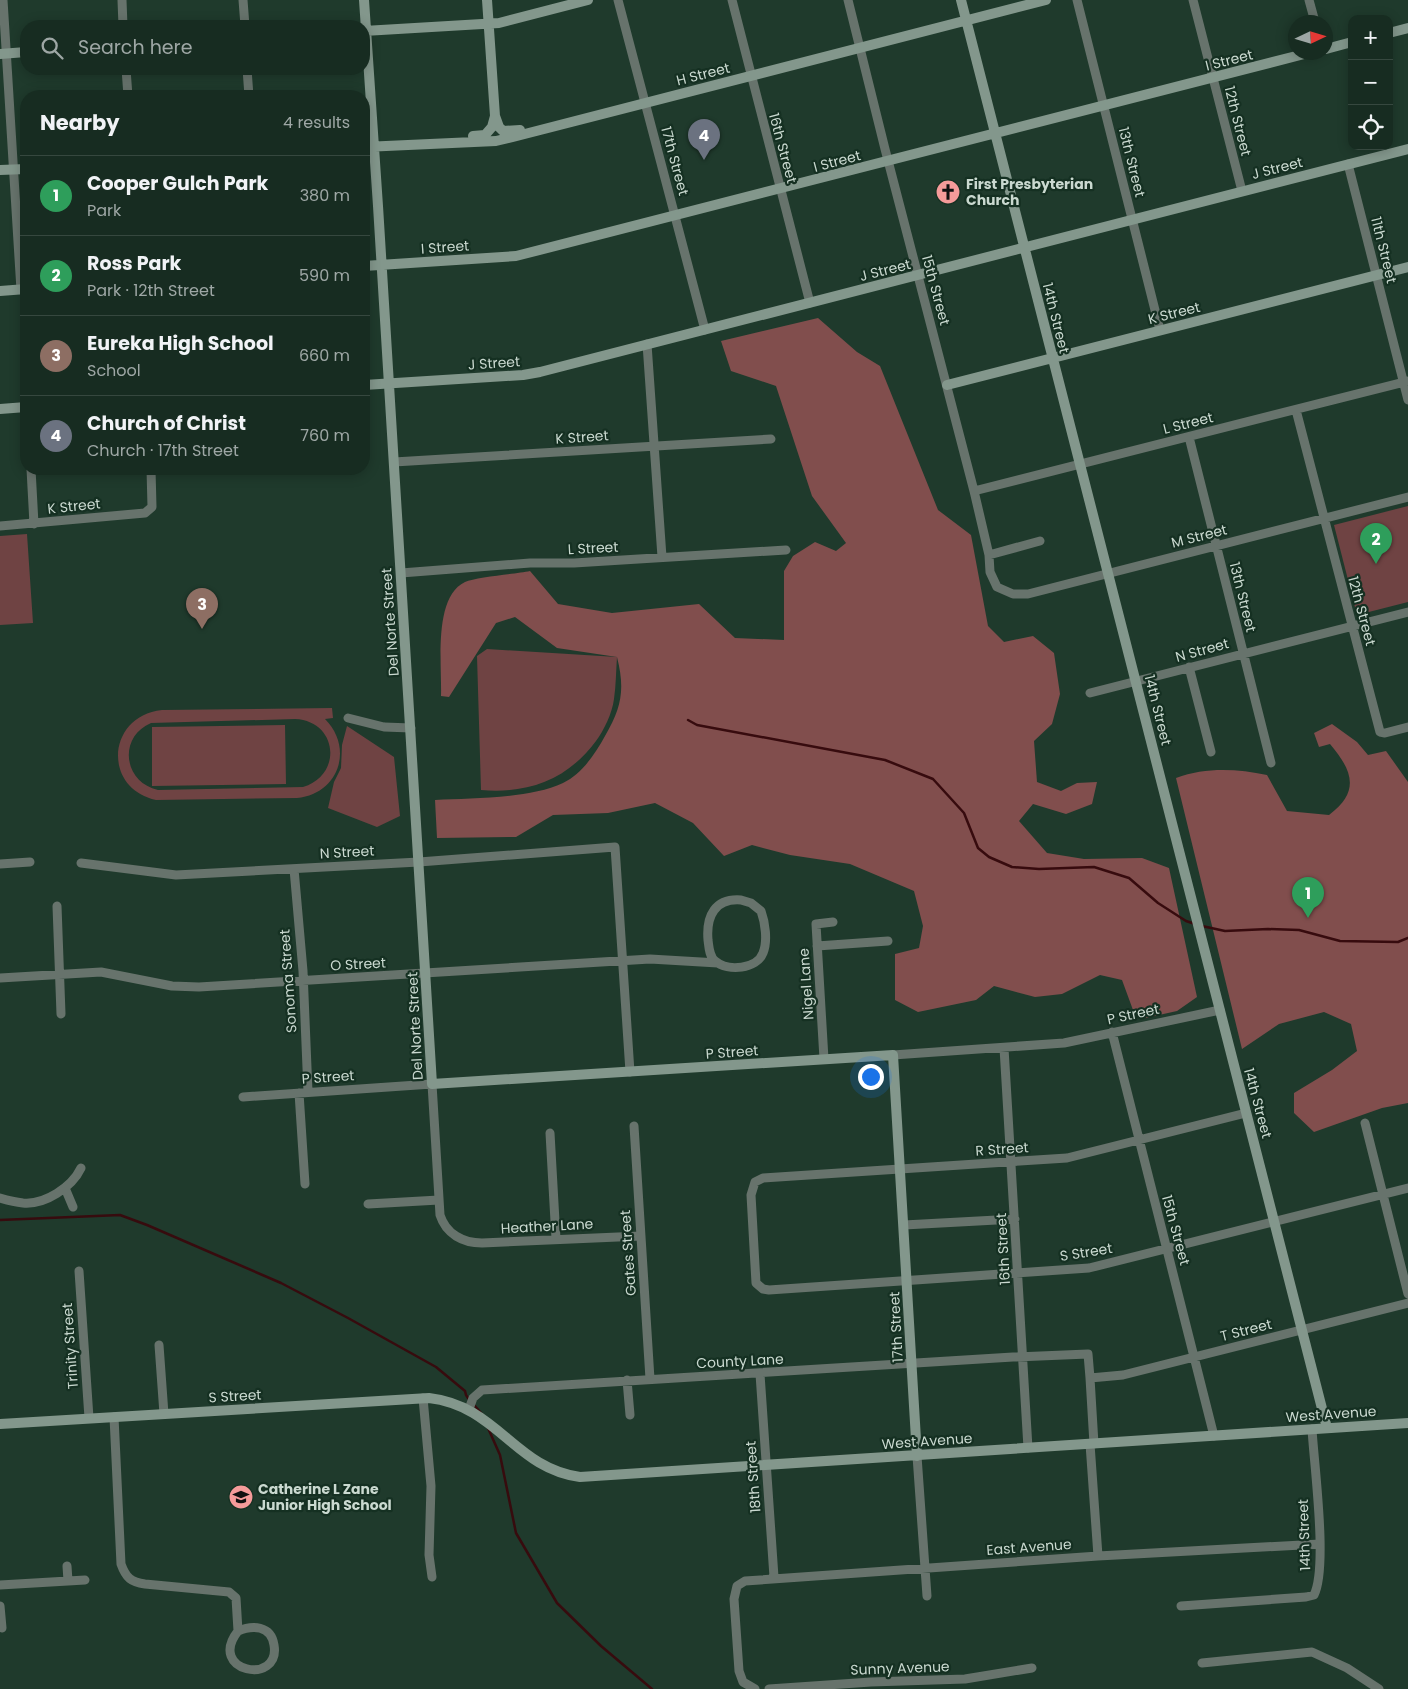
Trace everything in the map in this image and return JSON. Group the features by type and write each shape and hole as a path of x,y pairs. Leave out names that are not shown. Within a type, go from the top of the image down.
{"street":[{"path":"3,0 3,54 20,246"},
{"path":"122,0 123,20"},
{"path":"243,0 245,20"},
{"name":"Del Norte Street","path":"364,0 365,20"},
{"path":"487,0 495,116 499,127 503,131 512,132 546,123 558,125"},
{"path":"370,31 489,24 588,0"},
{"name":"17th Street","path":"618,0 705,330"},
{"name":"16th Street","path":"732,0 810,302"},
{"name":"15th Street","path":"848,0 990,555 990,572 997,586"},
{"name":"14th Street","path":"962,0 1327,1428"},
{"name":"H Street","path":"370,147 496,141 547,130 558,125 1046,0"},
{"name":"13th Street","path":"1077,0 1160,330"},
{"name":"12th Street","path":"1193,0 1242,191"},
{"path":"1309,0 1312,15"},
{"path":"1393,32 1408,28"},
{"path":"1333,47 1348,43"},
{"path":"3,54 20,53"},
{"name":"I Street","path":"370,266 516,256 780,190 1288,58"},
{"path":"126,75 128,90"},
{"path":"247,75 249,90"},
{"name":"Del Norte Street","path":"367,75 367,90"},
{"path":"444,142 456,137 485,135 492,127 495,116"},
{"name":"J Street","path":"370,385 524,375 918,276 1408,149"},
{"name":"Del Norte Street","path":"370,156 382,265 390,383 439,1200 443,1222 457,1236"},
{"name":"11th Street","path":"1348,164 1406,382 1408,400"},
{"path":"0,170 20,169"},
{"name":"K Street","path":"947,386 1052,357 1408,267"},
{"path":"0,291 20,290"},
{"path":"647,344 662,557"},
{"name":"L Street","path":"974,492 1406,382"},
{"path":"0,409 20,407"},
{"name":"12th Street","path":"1296,410 1380,732 1385,733 1408,727"},
{"name":"13th Street","path":"1189,437 1271,763"},
{"name":"K Street","path":"394,462 771,439"},
{"path":"31,475 34,524"},
{"name":"K Street","path":"0,526 145,513 152,508 151,475"},
{"name":"M Street","path":"997,586 1013,594 1028,594 1408,497"},
{"path":"990,555 1040,541"},
{"name":"L Street","path":"401,573 530,563 560,564 786,550"},
{"name":"N Street","path":"1090,694 1408,612"},
{"path":"1189,667 1211,752"},
{"path":"348,718 384,727 411,728"},
{"name":"N Street","path":"81,863 176,875 419,862 615,847 624,961"},
{"path":"0,864 30,862"},
{"name":"Sonoma Street","path":"294,868 304,980 305,1184"},
{"path":"741,900 751,903 761,910 763,916 765,942 762,955 752,964 739,968 718,963 712,958 709,947 708,927 712,912 717,906 726,901 741,900"},
{"path":"57,906 61,1014"},
{"name":"Nigel Lane","path":"824,1059 816,924 833,922"},
{"path":"817,946 888,941"},
{"name":"O Street","path":"0,978 101,972 191,987 624,961 678,959 718,963"},
{"path":"624,961 630,1072"},
{"name":"P Street","path":"243,1097 1064,1043 1220,1010"},
{"name":"15th Street","path":"1112,1032 1138,1142 1214,1436"},
{"name":"16th Street","path":"1004,1048 1028,1448"},
{"name":"17th Street","path":"893,1055 927,1596"},
{"name":"R Street","path":"760,1287 756,1279 751,1195 755,1182 767,1178 1072,1158 1246,1114"},
{"path":"1365,1123 1408,1294"},
{"name":"Gates Street","path":"634,1126 650,1379"},
{"path":"550,1133 556,1239"},
{"path":"0,1198 25,1203 46,1199 65,1188 77,1176 81,1168"},
{"path":"65,1188 73,1207"},
{"name":"S Street","path":"760,1287 769,1290 1089,1268 1408,1188"},
{"path":"368,1204 439,1200"},
{"path":"904,1225 1015,1219"},
{"name":"Heather Lane","path":"457,1236 472,1243 641,1236"},
{"name":"Trinity Street","path":"79,1271 89,1418"},
{"name":"T Street","path":"1090,1378 1123,1374 1194,1358 1408,1303"},
{"path":"159,1345 164,1414"},
{"path":"1023,1356 1088,1354 1098,1556"},
{"name":"County Lane","path":"469,1409 473,1398 482,1390 1023,1356"},
{"name":"18th Street","path":"760,1374 774,1577"},
{"path":"627,1380 630,1415"},
{"path":"423,1398 430,1486 429,1538 432,1577"},
{"name":"S Street","path":"0,1424 423,1398 449,1402 469,1409"},
{"name":"West Avenue","path":"469,1409 488,1421 536,1462 564,1475 580,1477 1408,1423"},
{"path":"114,1417 121,1564 125,1574 132,1582 229,1592 236,1598 238,1631 232,1639 230,1649 233,1659 245,1670 255,1670 264,1667 274,1655 274,1645 271,1636 260,1628 250,1626 238,1631"},
{"name":"14th Street","path":"1181,1606 1314,1595 1319,1581 1320,1544 1312,1429"},
{"name":"East Avenue","path":"751,1687 740,1677 734,1598 740,1582 774,1577 1320,1544"},
{"path":"67,1566 68,1581"},
{"path":"0,1585 85,1580"},
{"path":"0,1606 2,1628"},
{"path":"1202,1664 1312,1652 1347,1668 1379,1689"},
{"name":"Sunny Avenue","path":"769,1689 871,1682 965,1679 1032,1668"}],"shaded area":[{"path":"818,318 857,352 880,366 938,510 971,535 988,626 1004,642 1033,636 1054,653 1060,694 1052,724 1034,741 1037,782 1061,791 1077,783 1097,782 1092,804 1066,814 1033,804 1019,821 1047,853 1084,859 1142,858 1169,868 1197,997 1177,1011 1141,1019 1133,1010 1122,980 1100,975 1062,994 1035,997 994,986 976,1000 918,1012 895,1000 895,954 919,948 923,926 914,891 850,864 790,855 752,845 724,856 693,823 655,803 608,813 553,815 516,837 437,838 435,800 517,795 549,788 570,779 587,763 601,743 611,726 620,698 621,679 617,657 557,648 515,617 496,623 449,697 441,696 441,633 444,616 448,602 455,590 465,582 530,571 558,604 612,613 699,604 735,638 784,640 784,571 793,556 815,542 836,551 846,543 812,496 776,386 731,371 721,341"},
{"path":"1408,506 1408,602 1357,615 1334,525"},
{"path":"27,534 33,623 0,625 0,536"},
{"path":"487,649 617,657 614,699 605,727 585,754 559,775 545,782 515,790 481,790 477,656"},
{"path":"332,708 333,718 325,719 334,731 339,743 340,756 338,768 332,779 323,788 311,795 297,798 156,800 138,793 126,782 120,768 118,753 122,738 130,725 144,715 162,710","holes":["295,719 309,722 320,729 327,738 330,749 329,761 325,772 316,781 303,787 158,790 146,785 138,778 132,769 129,759 129,748 133,738 140,730 151,723"]},
{"path":"1332,724 1357,742 1368,755 1386,751 1408,782 1408,1103 1382,1108 1314,1132 1294,1113 1294,1093 1332,1070 1357,1051 1351,1024 1324,1012 1279,1024 1242,1049 1176,778 1187,774 1222,770 1267,775 1287,811 1329,815 1346,797 1350,780 1344,763 1338,754 1330,744 1319,747 1314,733"},
{"path":"285,725 286,784 152,786 152,727"},
{"path":"347,726 394,757 400,816 377,827 328,808 334,782 341,768 342,745"}],"waterway":[{"path":"688,720 697,725 885,760 933,779 964,813 978,848 989,857 1012,867 1039,869 1094,867 1129,878 1158,903 1186,921 1195,924"},
{"path":"1202,926 1225,931 1299,930 1340,941 1398,942 1408,938"},
{"path":"0,1220 120,1215 147,1225 281,1283 348,1318 436,1367 465,1391 470,1401"},
{"path":"474,1405 482,1414"},
{"path":"488,1428 500,1455 516,1533 557,1603 601,1646 652,1689"}],"place":[{"name":"Church of Christ","path":"704,160"},
{"name":"First Presbyterian Church","path":"948,192"},
{"name":"Ross Park","path":"1376,564"},
{"name":"Eureka High School","path":"202,629"},
{"name":"Cooper Gulch Park","path":"1308,918"},
{"name":"Catherine L Zane Junior High School","path":"241,1497"}]}
